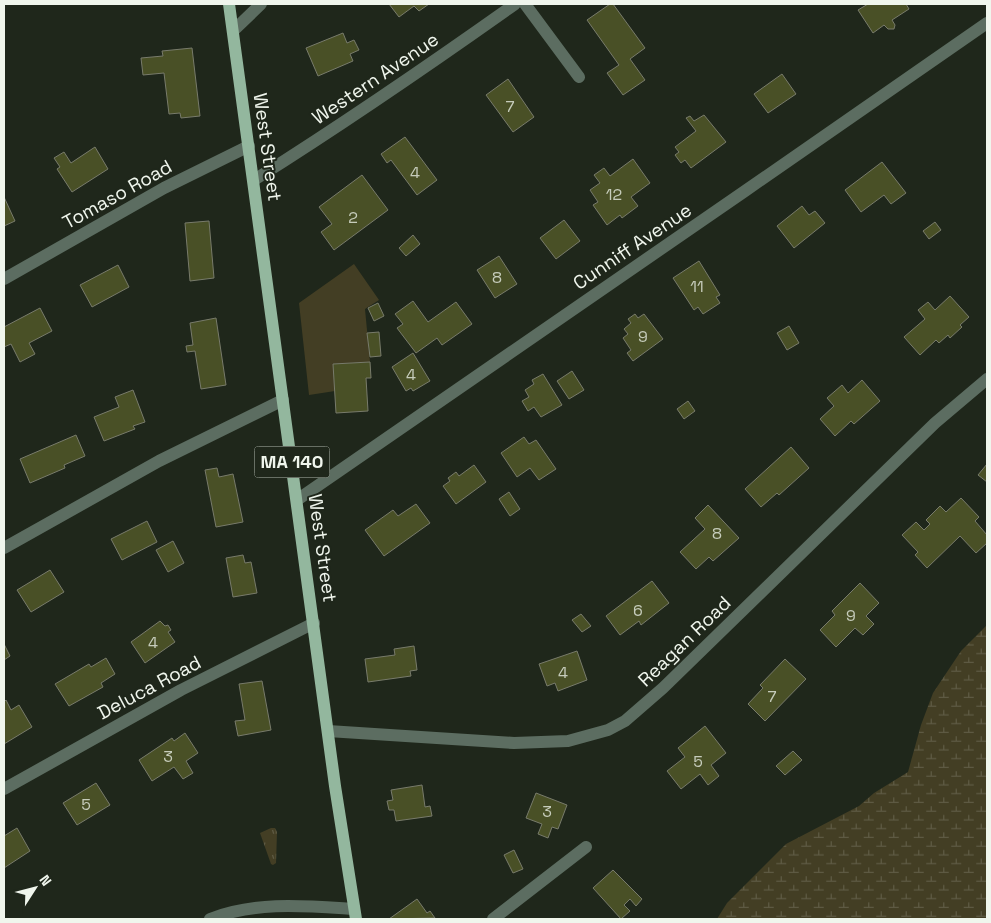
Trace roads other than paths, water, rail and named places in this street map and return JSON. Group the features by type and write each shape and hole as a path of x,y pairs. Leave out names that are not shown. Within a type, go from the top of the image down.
{"main road":[{"name":"West Street","path":"229,4 328,731 355,914"}],"street":[{"path":"233,31 261,4"},
{"name":"Western Avenue","path":"254,180 390,92 515,4"},
{"path":"525,4 579,77"},
{"name":"Cunniff Avenue","path":"297,500 746,192 987,23"},
{"name":"Tomaso Road","path":"4,279 164,188 249,146"},
{"name":"Reagan Road","path":"328,731 514,743 568,741 608,730 625,721 663,688 935,423 987,379"},
{"path":"4,548 159,461 284,400"},
{"name":"Deluca Road","path":"4,789 181,690 314,623"},
{"path":"493,919 586,847"},
{"path":"210,919 240,910 286,905 355,914"}]}
